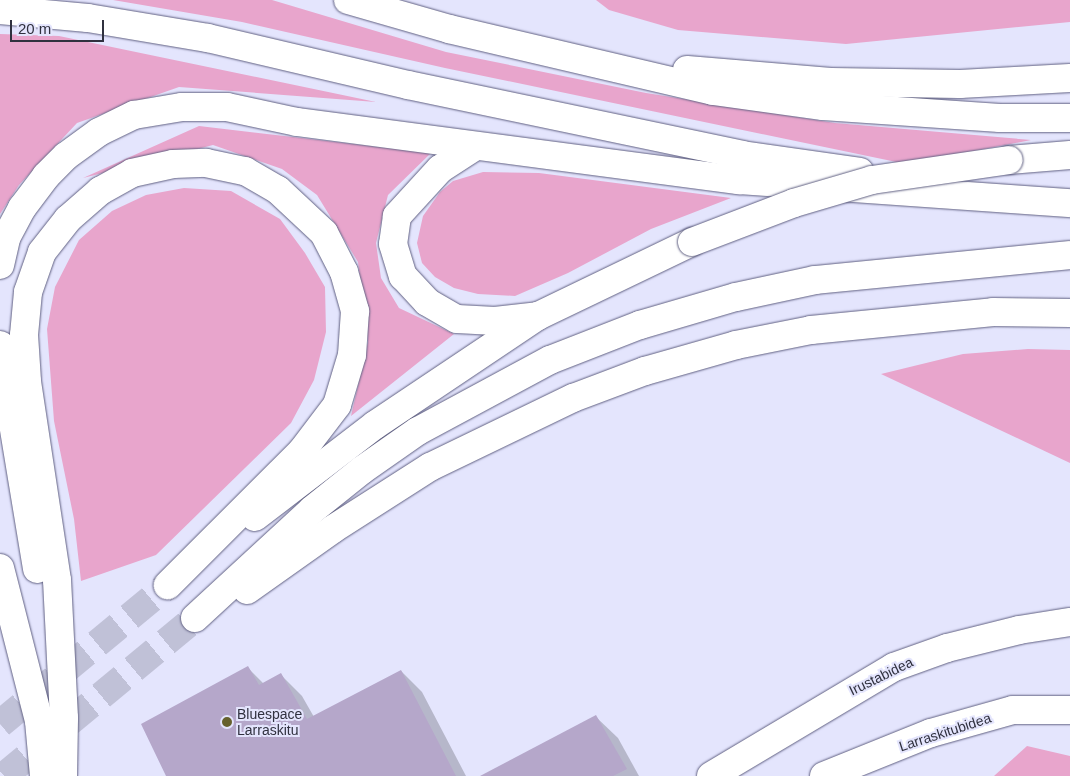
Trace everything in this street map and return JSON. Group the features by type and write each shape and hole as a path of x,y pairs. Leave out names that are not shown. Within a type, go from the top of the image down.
{"main road":[{"path":"348,0 586,62 713,91 822,106 1000,118 1070,118"},
{"path":"0,10 88,18 208,38 408,85 742,156 1062,203"},
{"path":"586,62 831,82 960,84 1070,78"},
{"path":"0,265 6,238 22,208 46,176 99,132 134,115 182,106 227,106 297,122 474,147 739,180 1062,203"},
{"path":"474,147 440,169 397,216 393,244 403,276 427,302 457,319 495,321 538,316"},
{"path":"63,776 64,718 57,580 26,382 24,335 28,292 42,252 68,219 100,191 132,173 172,164 206,163 245,171 278,190 324,233 344,272 355,311 352,355 337,405 302,450 168,585 375,425 538,316 692,242 794,203 872,180 1010,160 1070,155"},
{"path":"1070,255 815,280 736,296 640,325 550,360 418,431 362,470 312,510 195,618 239,595 333,528 430,467 573,398 645,371 736,345 811,330 966,314 1070,313"},
{"path":"0,345 64,718"},
{"path":"0,568 39,721 44,776"},
{"name":"Irustabidea","path":"711,776 894,667 947,648 1018,630 1070,622"},
{"name":"Larraskitubidea","path":"824,776 931,733 1013,710 1070,710"}],"shaded area":[{"path":"113,0 272,0 446,52 646,93 835,123 1031,140 906,164 445,68 242,22"},
{"path":"596,0 1070,0 1070,22 846,44 678,30 609,10"},
{"path":"0,34 59,36 376,102 179,87 77,123 19,185 0,214"},
{"path":"199,126 431,153 388,195 376,243 381,278 399,308 454,334 351,416 368,342 358,262 317,195 282,169 213,145 83,178"},
{"path":"483,172 539,173 731,198 651,229 568,273 515,296 478,294 454,288 435,277 422,263 417,243 423,216 440,192 453,181"},
{"path":"184,188 231,191 280,219 305,253 325,287 326,332 314,380 291,423 156,555 81,581 74,519 54,421 47,329 55,287 79,240 112,211 146,195"},
{"path":"1028,349 1070,350 1070,463 881,374 963,354"},
{"path":"1027,746 1070,756 1070,776 994,776"}],"building":[{"path":"248,666 259,685 281,673 307,719 401,670 456,776 166,776 141,724"},
{"path":"596,715 627,769 613,776 480,776"}],"tunnel":[{"path":"0,724 168,585"},
{"path":"4,776 195,618"}],"place":[{"name":"Bluespace Larraskitu","path":"227,722"}]}
